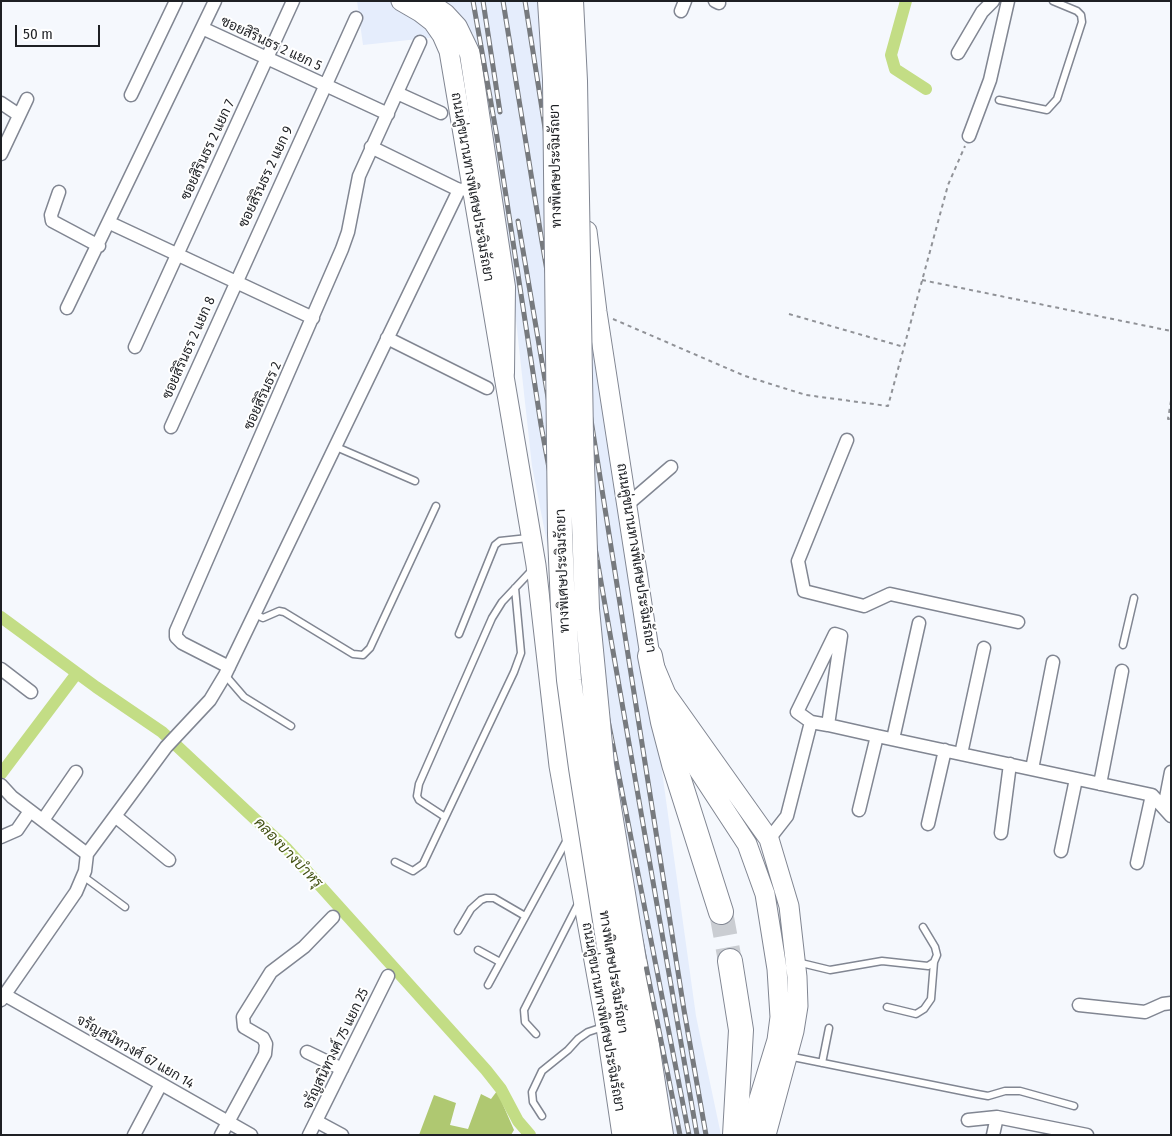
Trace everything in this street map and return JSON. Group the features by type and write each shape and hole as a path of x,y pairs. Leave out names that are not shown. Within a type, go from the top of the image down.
{"highway":[{"name":"ทางพิเศษประจิมรัถยา","path":"550,1 555,80 560,535 563,607 569,680 633,1133"},
{"name":"ทางพิเศษประจิมรัถยา","path":"571,1 575,81 583,527 592,676 615,853 662,1135"},
{"path":"650,656 669,747 721,912"},
{"path":"730,961 741,1030 735,1135"}],"main road":[{"path":"426,1 445,14 465,40 470,54 505,286 504,373"},
{"name":"ถนนคู่ขนานทางพิเศษประจิมรัถยา","path":"559,1 597,312 650,656 666,694 723,771 769,839 789,906 796,962 798,1006 794,1031 766,1135"},
{"name":"ถนนคู่ขนานทางพิเศษประจิมรัถยา","path":"402,2 433,22 442,35 449,51 465,190 504,373 532,538 545,634 554,730 571,833 606,1026 633,1133"},
{"path":"545,634 572,755 633,1133"},
{"path":"666,694 692,760 747,844 765,894 777,969 780,1017 777,1040 758,1102 752,1135"}],"street":[{"path":"131,95 176,1"},
{"path":"202,28 216,1"},
{"name":"ซอยสิรินธร 2 แยก 7","path":"135,347 292,1"},
{"path":"958,53 982,12 993,1"},
{"path":"969,136 990,80 1008,1"},
{"name":"ซอยสิรินธร 2 แยก 9","path":"235,282 356,18"},
{"name":"ซอยสิรินธร 2 แยก 5","path":"67,308 99,246 202,28 388,114"},
{"path":"110,223 313,318 348,232 353,198 371,147 420,42"},
{"path":"397,93 441,113"},
{"path":"1,154 27,99"},
{"path":"1,103 20,115"},
{"path":"3,997 76,892 83,876 87,854 166,747 202,709 227,671 387,338 465,190 371,147"},
{"path":"59,192 51,215 52,221 99,246"},
{"name":"ซอยสิรินธร 2 แยก 8","path":"171,427 235,282"},
{"name":"ซอยสิรินธร 2","path":"227,671 182,642 176,637 176,631 313,318"},
{"path":"387,338 487,388"},
{"path":"847,440 798,561 804,591 864,606 890,594 1018,622"},
{"path":"628,504 671,467"},
{"path":"893,739 919,623"},
{"path":"828,725 841,636 835,634 797,712 812,722 1152,795 1167,812"},
{"path":"960,754 984,648"},
{"path":"1032,769 1052,662"},
{"path":"1,669 31,692"},
{"path":"1100,784 1122,671"},
{"path":"769,839 788,816 812,722"},
{"path":"860,810 877,736"},
{"path":"928,824 945,750"},
{"path":"1001,833 1010,764"},
{"path":"43,820 76,772"},
{"path":"1167,812 1171,772"},
{"path":"1061,851 1076,779"},
{"path":"2,787 30,811 87,854"},
{"path":"1137,863 1152,795"},
{"path":"1,837 17,830 30,811"},
{"path":"116,816 169,860"},
{"path":"221,1135 265,1054 266,1044 263,1038 244,1027 243,1018 270,972 304,947 333,917"},
{"name":"จรัญสนิทวงศ์ 75 แยก 25","path":"309,1135 388,976"},
{"name":"จรัญสนิทวงศ์ 67 แยก 14","path":"3,997 251,1135"},
{"path":"1080,1004 1145,1012 1163,1004 1171,1003"},
{"path":"307,1052 342,1069"},
{"path":"134,1135 161,1084"},
{"path":"993,1135 997,1117"},
{"path":"968,1120 997,1117 1087,1135"},
{"path":"316,1122 342,1135"}],"lane":[{"path":"999,100 1047,110 1057,98 1082,22 1081,15 1077,11 1053,1"},
{"path":"334,446 414,481"},
{"path":"255,614 264,618 279,611 284,612 353,654 363,655 370,648 436,506"},
{"path":"459,634 495,545 500,541 532,538"},
{"path":"445,817 423,805 417,796 417,790 492,618 536,565"},
{"path":"395,862 409,870 418,870 445,817 521,654 515,588"},
{"path":"1123,644 1134,598"},
{"path":"227,671 244,697 291,726"},
{"path":"488,985 571,833"},
{"path":"83,876 125,906"},
{"path":"536,1034 526,1022 524,1010 582,897"},
{"path":"458,931 471,910 481,900 486,898 494,898 526,916"},
{"path":"887,1007 916,1014 924,1009 931,999 934,962 937,955 935,947 923,927"},
{"path":"478,950 500,962"},
{"path":"796,962 830,970 882,961 918,966 928,966 934,962"},
{"path":"542,1116 533,1102 532,1092 542,1071 568,1050 578,1039 588,1032 606,1026"},
{"path":"822,1063 830,1028"},
{"path":"787,1056 988,1096 1005,1091 1020,1091 1074,1106"}],"path":[{"path":"597,312 745,376 806,395 888,406 891,401 948,186 969,136"},
{"path":"922,280 1171,331"},
{"path":"789,314 904,347"},
{"path":"1171,401 1168,419 1171,419"}],"shaded area":[{"path":"357,1 553,1 606,439 640,613 696,1016 721,1135 648,1135 593,779 532,466 513,293 473,33 363,45"}],"green space":[{"path":"497,1091 514,1130 511,1135 419,1135 434,1095 456,1103 450,1125 468,1129 481,1094 491,1099"}],"waterway":[{"path":"906,1 891,55 895,69 926,89"},
{"name":"คลองบางบำหรุ","path":"1,617 96,687 162,732 287,849 486,1070 501,1089 518,1121 530,1135"},
{"path":"1,774 77,673"}],"tunnel":[{"path":"721,912 730,961"}],"railway":[{"path":"473,1 497,137 541,425 583,652 680,1135"},
{"path":"483,1 500,112"},
{"path":"503,1 542,242 697,1135"},
{"path":"525,1 684,1010 706,1135"},
{"path":"518,221 568,515 689,1135"}]}
